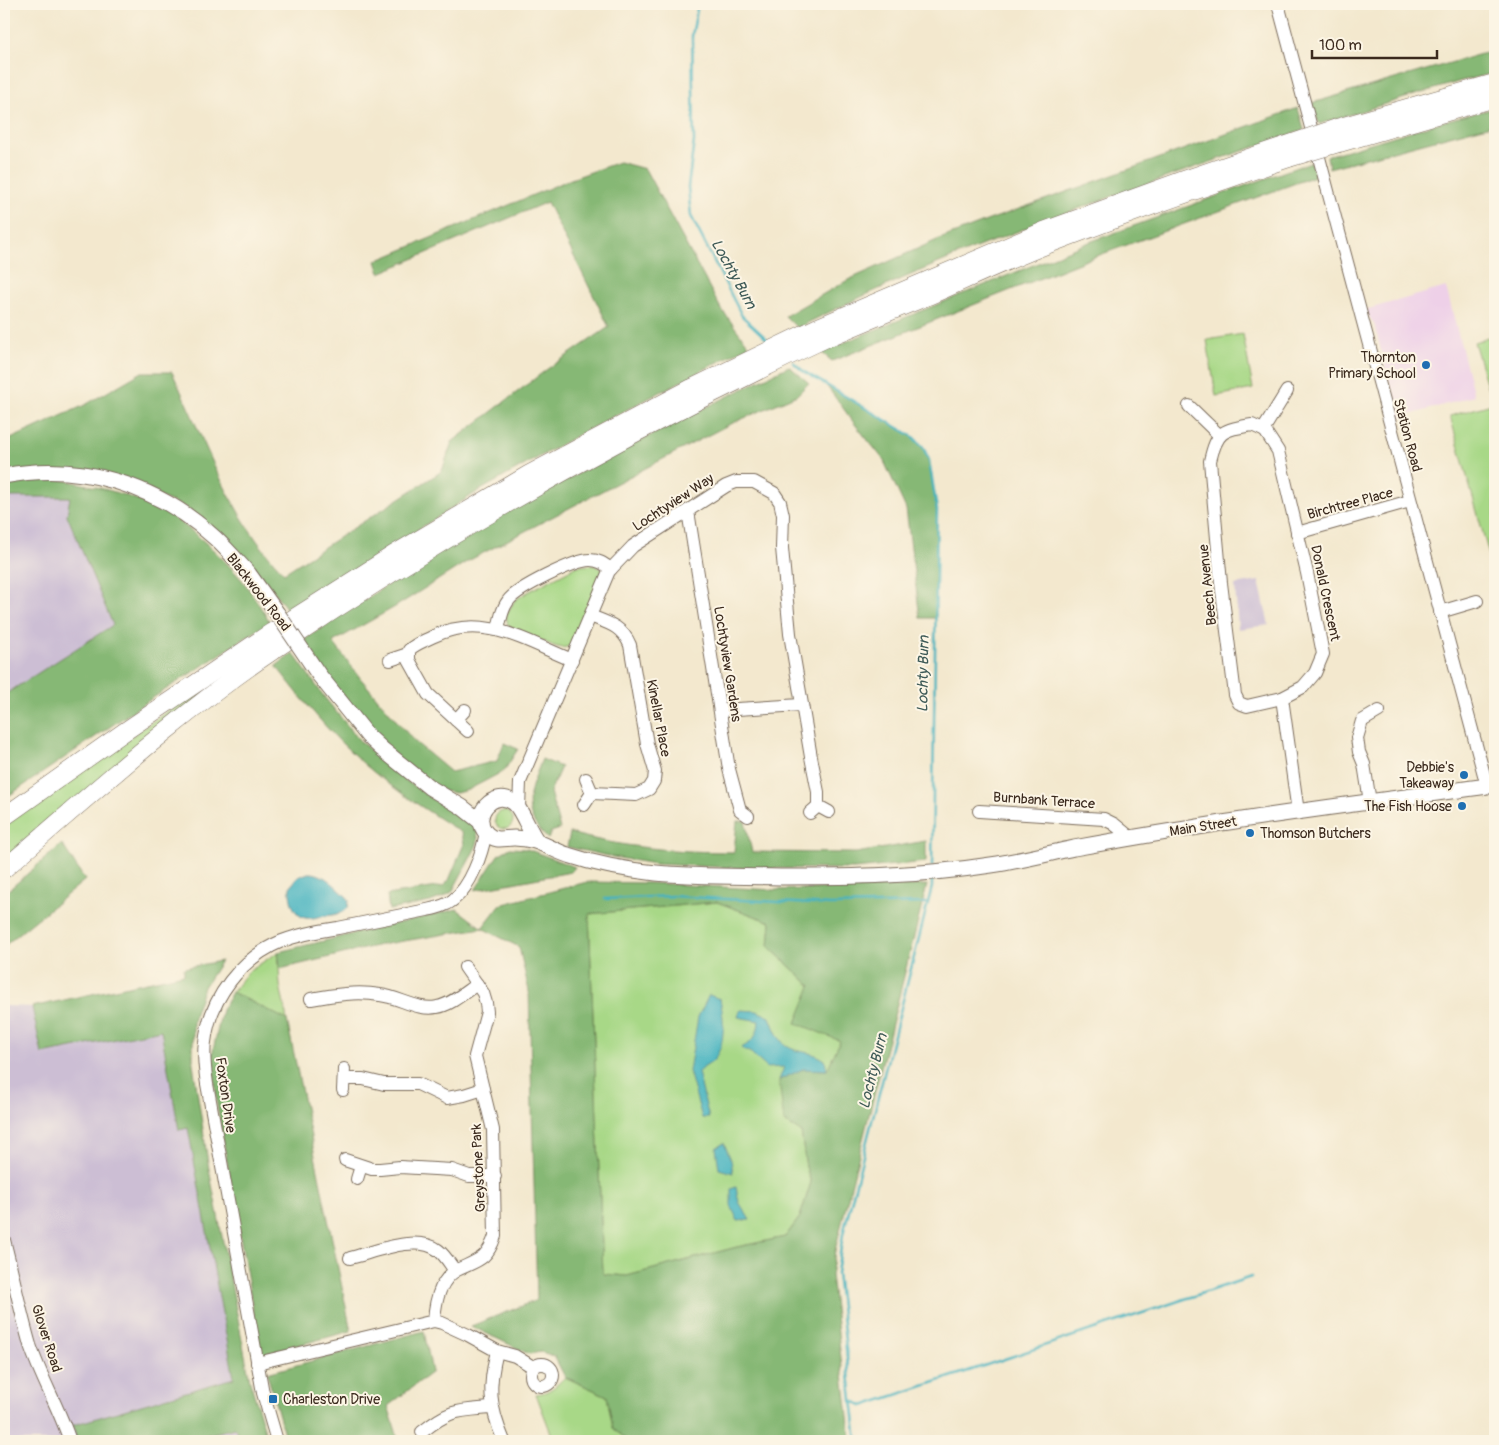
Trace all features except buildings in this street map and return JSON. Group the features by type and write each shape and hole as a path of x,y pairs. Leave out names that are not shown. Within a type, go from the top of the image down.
{"highway":[{"path":"4,869 152,744 273,650 402,566 520,496 743,370 819,334 1288,152 1495,83"},
{"path":"1338,136 1495,98"},
{"path":"4,818 124,732 272,632 393,555 528,475 675,396 743,370"}],"main road":[{"name":"Blackwood Road","path":"4,476 39,471 73,472 101,477 143,492 180,510 215,538 249,574 319,675 368,736 430,787 462,807 483,827"},
{"name":"Main Street","path":"505,838 537,841 568,855 620,868 655,873 711,876 864,877 917,874 994,865 1131,838 1298,812 1491,786"},
{"path":"462,807 495,800 511,800 520,811 530,832 537,841"},
{"path":"495,800 482,811 483,827 492,837 505,838 518,830 522,820 520,811"}],"street":[{"name":"Station Road","path":"1278,4 1440,612 1491,786"},
{"path":"1188,406 1219,435 1232,428 1252,425 1264,430 1287,391"},
{"name":"Donald Crescent","path":"1264,430 1278,451 1323,654 1315,673 1303,687 1282,698"},
{"name":"Beech Avenue","path":"1219,435 1214,442 1210,461 1221,583 1235,695 1239,704 1247,706 1282,698"},
{"name":"Lochtyview Way","path":"495,800 509,794 520,782 612,568 633,546 726,486 736,482 754,482 774,493 780,502 783,515 782,548 790,634 801,705 818,792 819,810"},
{"name":"Birchtree Place","path":"1297,533 1410,501"},
{"name":"Lochtyview Gardens","path":"688,511 729,769 740,814"},
{"path":"498,630 504,608 515,593 577,562 599,561 612,568"},
{"path":"1440,612 1478,601"},
{"name":"Kinellar Place","path":"590,616 616,626 626,635 630,645 647,744 655,776 649,790 642,794 631,796 592,794"},
{"path":"468,731 428,694 409,660 408,654 412,646 458,628 482,627 498,630 572,660"},
{"path":"390,660 408,654"},
{"path":"1282,698 1298,812"},
{"path":"721,710 801,705"},
{"path":"456,720 465,710"},
{"path":"1370,802 1364,764 1358,752 1357,738 1362,721 1379,711"},
{"path":"584,805 592,794 586,779"},
{"name":"Lochtyview Way","path":"520,782 520,811"},
{"name":"Burnbank Terrace","path":"979,810 1104,819 1114,824 1131,838"},
{"name":"Foxton Drive","path":"478,862 483,827"},
{"name":"Foxton Drive","path":"277,1441 263,1393 257,1363 204,1066 206,1032 217,1002 231,980 242,968 259,953 273,945 299,936 444,905 459,895 478,862 505,838"},
{"name":"Greystone Park","path":"434,1321 440,1290 455,1271 485,1257 491,1248 495,1236 493,1130 475,1056 486,1018 486,1003 477,984 465,966"},
{"path":"311,999 336,994 368,994 381,995 434,1008 444,1006 477,984"},
{"path":"344,1079 363,1079 384,1084 418,1084 448,1098 483,1089"},
{"path":"345,1160 380,1170 400,1167 452,1170 469,1176 495,1176"},
{"path":"356,1179 361,1166"},
{"name":"Glover Road","path":"4,1240 30,1344 40,1372 63,1420 70,1441"},
{"path":"350,1258 409,1243 420,1243 428,1244 437,1249 455,1271"},
{"path":"257,1363 434,1321 468,1334 497,1350 515,1356 533,1368"},
{"path":"497,1350 490,1391 492,1408 504,1441"},
{"path":"422,1432 440,1418 456,1411 492,1408"}],"shaded area":[{"name":"Thornton Primary School","path":"1446,287 1474,396 1399,418 1374,324 1365,310"},
{"path":"4,497 70,497 67,515 113,625 4,695"},
{"path":"1259,581 1269,625 1238,629 1235,585"},
{"path":"4,1006 32,1007 42,1054 161,1029 179,1130 188,1128 234,1378 73,1425 77,1441 4,1441"},
{"path":"236,1428 241,1441 181,1441"}],"green space":[{"path":"1495,50 1495,73 1461,81 1319,124 1312,103"},
{"path":"1298,108 1304,130 1047,220 920,271 858,298 797,328 785,316 848,280 937,240"},
{"path":"1495,108 1495,124 1329,168 1327,156"},
{"path":"619,162 645,169 720,307 749,346 578,435 477,492 289,612 272,589 237,549 185,507 111,477 4,472 4,442 85,405 142,372 172,372 220,478 248,528 284,573 442,471 452,442 546,370 609,327 547,202 380,273 376,261 571,179"},
{"path":"1311,162 1315,176 1094,257 832,361 821,352 1092,241"},
{"path":"1243,334 1253,389 1216,396 1207,340"},
{"path":"1495,336 1495,387 1488,389 1474,342"},
{"path":"789,366 809,383 797,395 726,426 468,561 395,607 333,642 361,679 414,741 451,772 497,761 504,743 518,749 504,771 468,790 456,793 444,791 398,758 370,729 324,672 305,639 367,598 450,546 549,489 668,426"},
{"path":"826,385 912,436 923,447 929,460 937,510 936,618 920,618 906,509 883,459"},
{"path":"1495,403 1495,576 1450,416"},
{"path":"57,479 87,485 132,498 161,510 174,518 201,539 234,571 270,622 145,703 4,799 4,695 113,625 67,515 70,497 4,497 4,484 19,481"},
{"path":"593,565 602,569 603,572 570,646 562,648 554,646 508,626 506,615 515,600 577,566"},
{"path":"269,641 4,862 4,824"},
{"path":"293,653 325,698 360,741 401,777 441,805 469,821 477,829 478,840 476,847 452,892 430,902 389,910 387,895 443,886 449,880 464,844 462,833 377,775 331,732 276,666"},
{"path":"542,759 561,767 550,792 560,829 551,832 548,839 533,820 529,801"},
{"path":"500,811 508,811 513,816 511,827 500,829 495,824 495,816"},
{"path":"737,821 745,821 752,852 856,853 926,841 926,862 854,869 743,868 655,864 567,847 570,833 630,846 734,852"},
{"path":"62,844 85,880 4,946 4,894"},
{"path":"510,848 527,849 575,867 571,872 475,890 498,855"},
{"path":"587,882 650,883 775,890 927,885 836,1246 831,1275 851,1441 628,1441 613,1428 607,1396 565,1377 554,1356 541,1352 529,1354 471,1326 537,1300 529,991 519,947 482,928 500,905","holes":["717,902 771,922 769,947 811,986 796,1023 840,1041 827,1070 803,1069 779,1080 784,1122 801,1132 806,1167 811,1182 800,1217 785,1237 737,1247 627,1276 603,1274 589,914"]},
{"path":"717,902 771,922 769,947 811,986 841,1041 801,1132 806,1167 811,1183 800,1217 785,1237 737,1247 627,1276 603,1274 589,914"},
{"path":"457,909 482,928 380,945 280,969 278,952"},
{"path":"278,952 280,985 287,1020 232,992 248,972"},
{"path":"221,961 204,987 195,1013 193,1022 193,1064 209,1169 250,1381 268,1441 241,1441 235,1428 181,1441 77,1441 73,1425 234,1378 188,1128 179,1130 161,1030 42,1054 32,1007 184,974 184,968"},
{"path":"232,992 287,1020 351,1331 261,1355 217,1105 212,1055 222,1010"},
{"path":"424,1331 432,1372 388,1406 399,1441 286,1441 267,1373"},
{"path":"565,1377 607,1396 613,1428 628,1441 554,1441 536,1394 549,1391"}],"water":[{"path":"308,873 319,875 334,885 347,897 349,901 348,908 337,914 312,918 305,918 297,913 291,901 290,887 298,877"},
{"path":"709,995 720,999 723,1036 716,1057 698,1072 709,1118 702,1118 689,1071 698,1017"},
{"path":"740,1010 757,1011 770,1017 779,1037 785,1045 825,1060 827,1070 803,1069 779,1080 784,1067 767,1068 751,1053 741,1048 754,1038 759,1021 738,1017"},
{"path":"724,1143 731,1160 733,1173 719,1169 716,1148"},
{"path":"736,1187 739,1202 750,1220 738,1221 731,1206 731,1189"}],"waterway":[{"name":"Lochty Burn","path":"698,4 692,36 694,141 688,187 691,216 742,316 770,342"},
{"name":"Lochty Burn","path":"793,362 803,371 912,436 923,447 929,460 937,510 932,866"},
{"name":"Lochty Burn","path":"857,1441 837,1273 843,1234 932,887 932,877"},
{"path":"605,899 672,896 830,905 927,903"},
{"path":"852,1400 863,1406 1251,1277"}],"place":[{"name":"Thornton Primary School","path":"1426,365"},
{"name":"Debbie's Takeaway","path":"1464,775"},
{"name":"The Fish Hoose","path":"1462,806"},
{"name":"Thomson Butchers","path":"1250,833"},
{"name":"Charleston Drive","path":"273,1399"}]}
